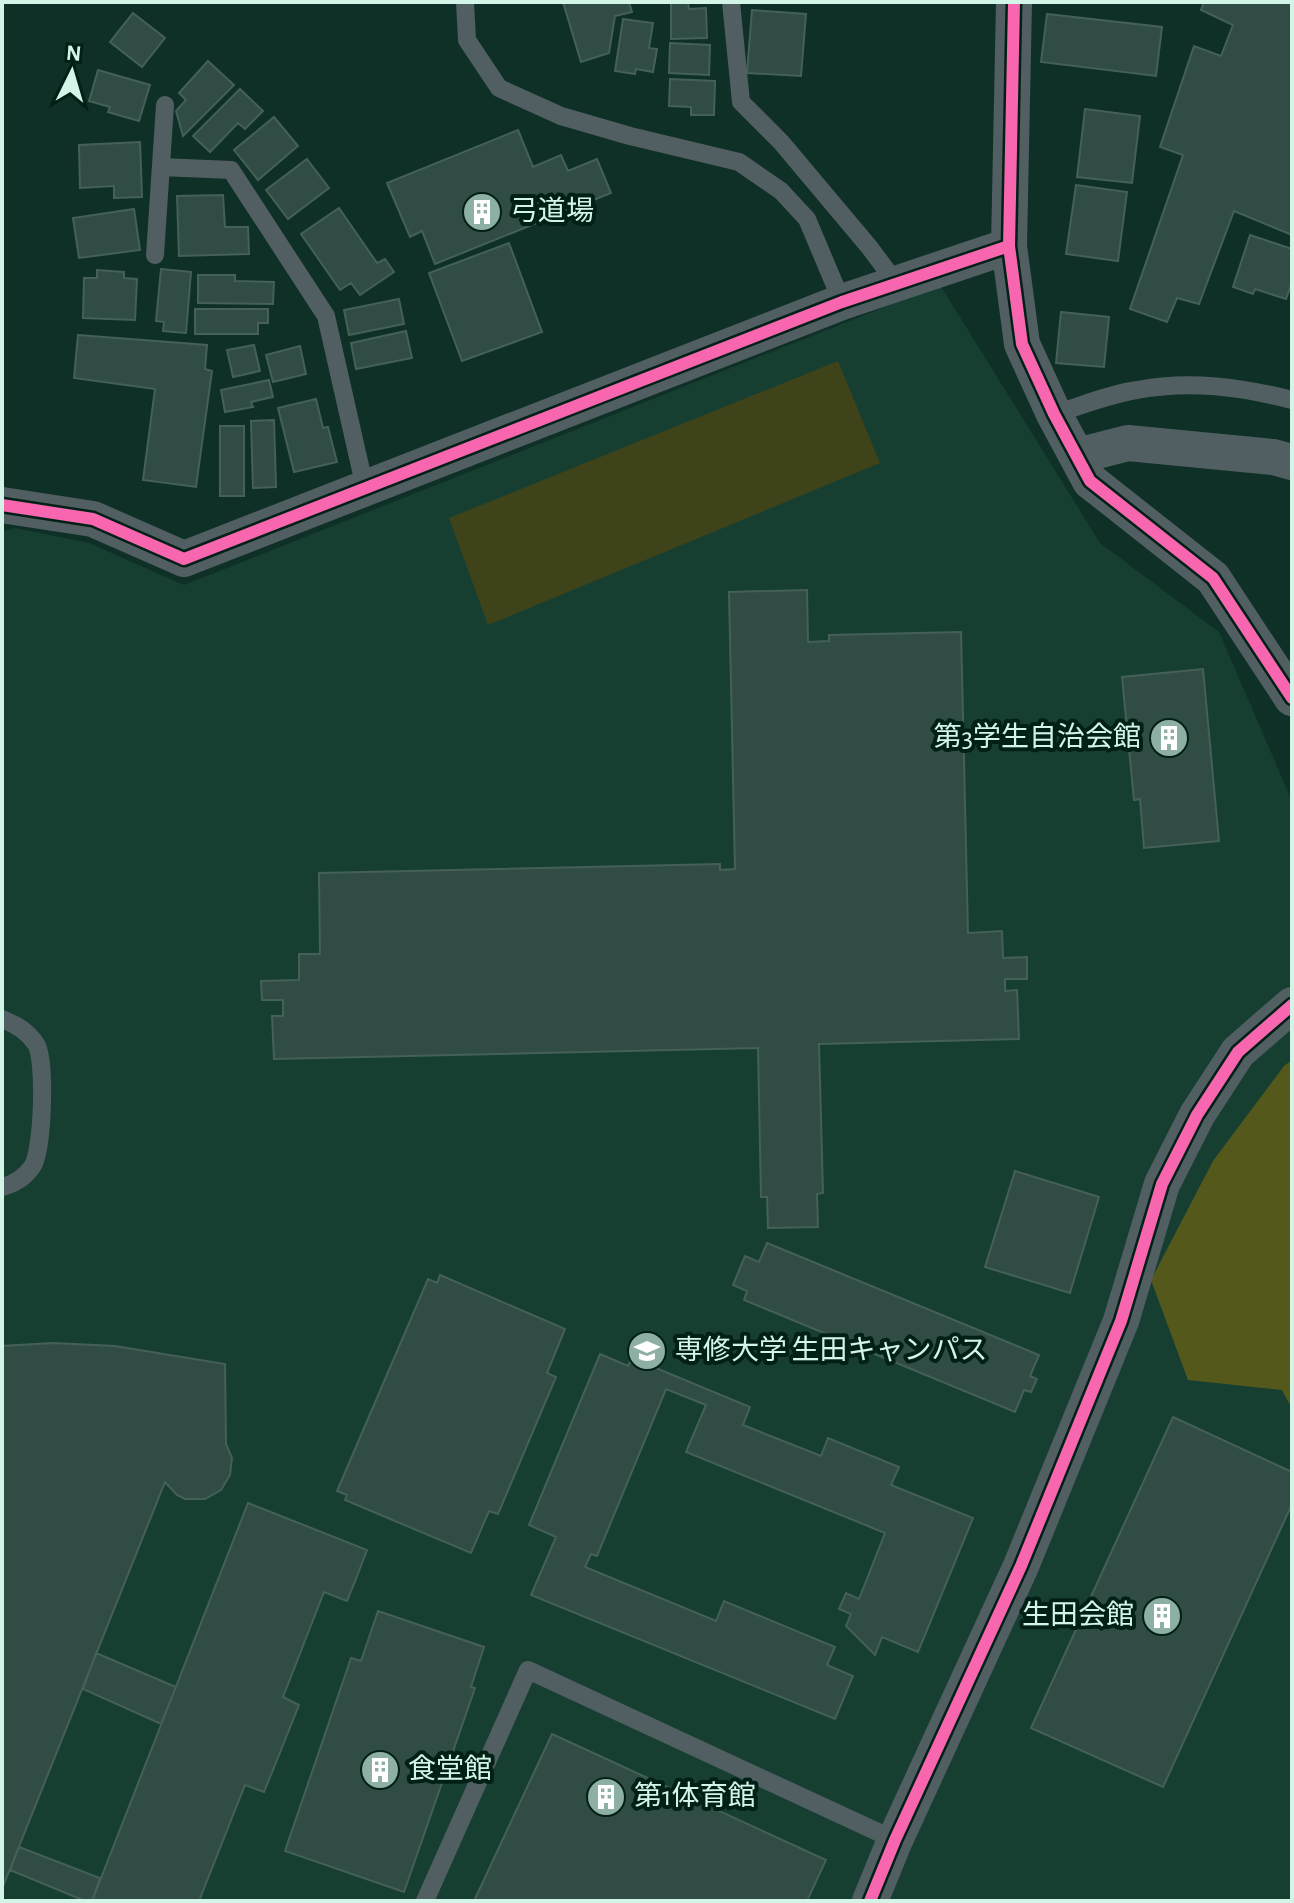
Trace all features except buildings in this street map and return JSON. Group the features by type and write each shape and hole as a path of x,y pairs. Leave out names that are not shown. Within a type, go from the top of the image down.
{"street":[{"path":"1014,2 1009,246 1022,344 1054,414 1090,481 1213,578 1292,698"},
{"path":"2,505 93,519 184,559 842,302 1009,246"},
{"path":"1077,456 1128,443 1273,457 1292,462"},
{"path":"870,1901 1033,1538 1121,1321 1162,1184 1197,1115 1238,1052 1292,1005"}],"lane":[{"path":"465,2 467,40 499,88 561,116 739,162 781,191 807,219 842,302"},
{"path":"731,2 741,102 791,154 896,283"},
{"path":"155,255 165,105"},
{"path":"161,167 231,170 326,316 365,488"},
{"path":"1054,414 1136,390 1194,384 1262,392 1292,400"},
{"path":"2,1019 20,1026 38,1047 44,1104 34,1165 13,1184 2,1187"},
{"path":"425,1901 528,1670 895,1840"}],"shaded area":[{"name":"専修大学 生田キャンパス","path":"940,285 1100,543 1219,632 1292,801 1292,1901 2,1901 2,532 15,528 89,543 184,585"},
{"path":"838,361 880,463 488,625 449,518"}],"green space":[{"path":"1292,1060 1292,1409 1282,1390 1188,1380 1151,1280 1213,1161 1284,1066"}],"cycle path":[{"path":"1014,2 1009,246 1022,344 1054,414 1090,481 1213,578 1292,698"},
{"path":"2,505 93,519 184,559 842,302 1009,246"},
{"path":"870,1901 1021,1566 1121,1321 1162,1184 1197,1115 1238,1052 1292,1005"}],"place":[{"name":"弓道場","path":"482,212"},
{"name":"第3学生自治会館","path":"1169,738"},
{"name":"専修大学 生田キャンパス","path":"647,1351"},
{"name":"生田会館","path":"1162,1616"},
{"name":"食堂館","path":"380,1770"},
{"name":"第1体育館","path":"606,1797"}]}
